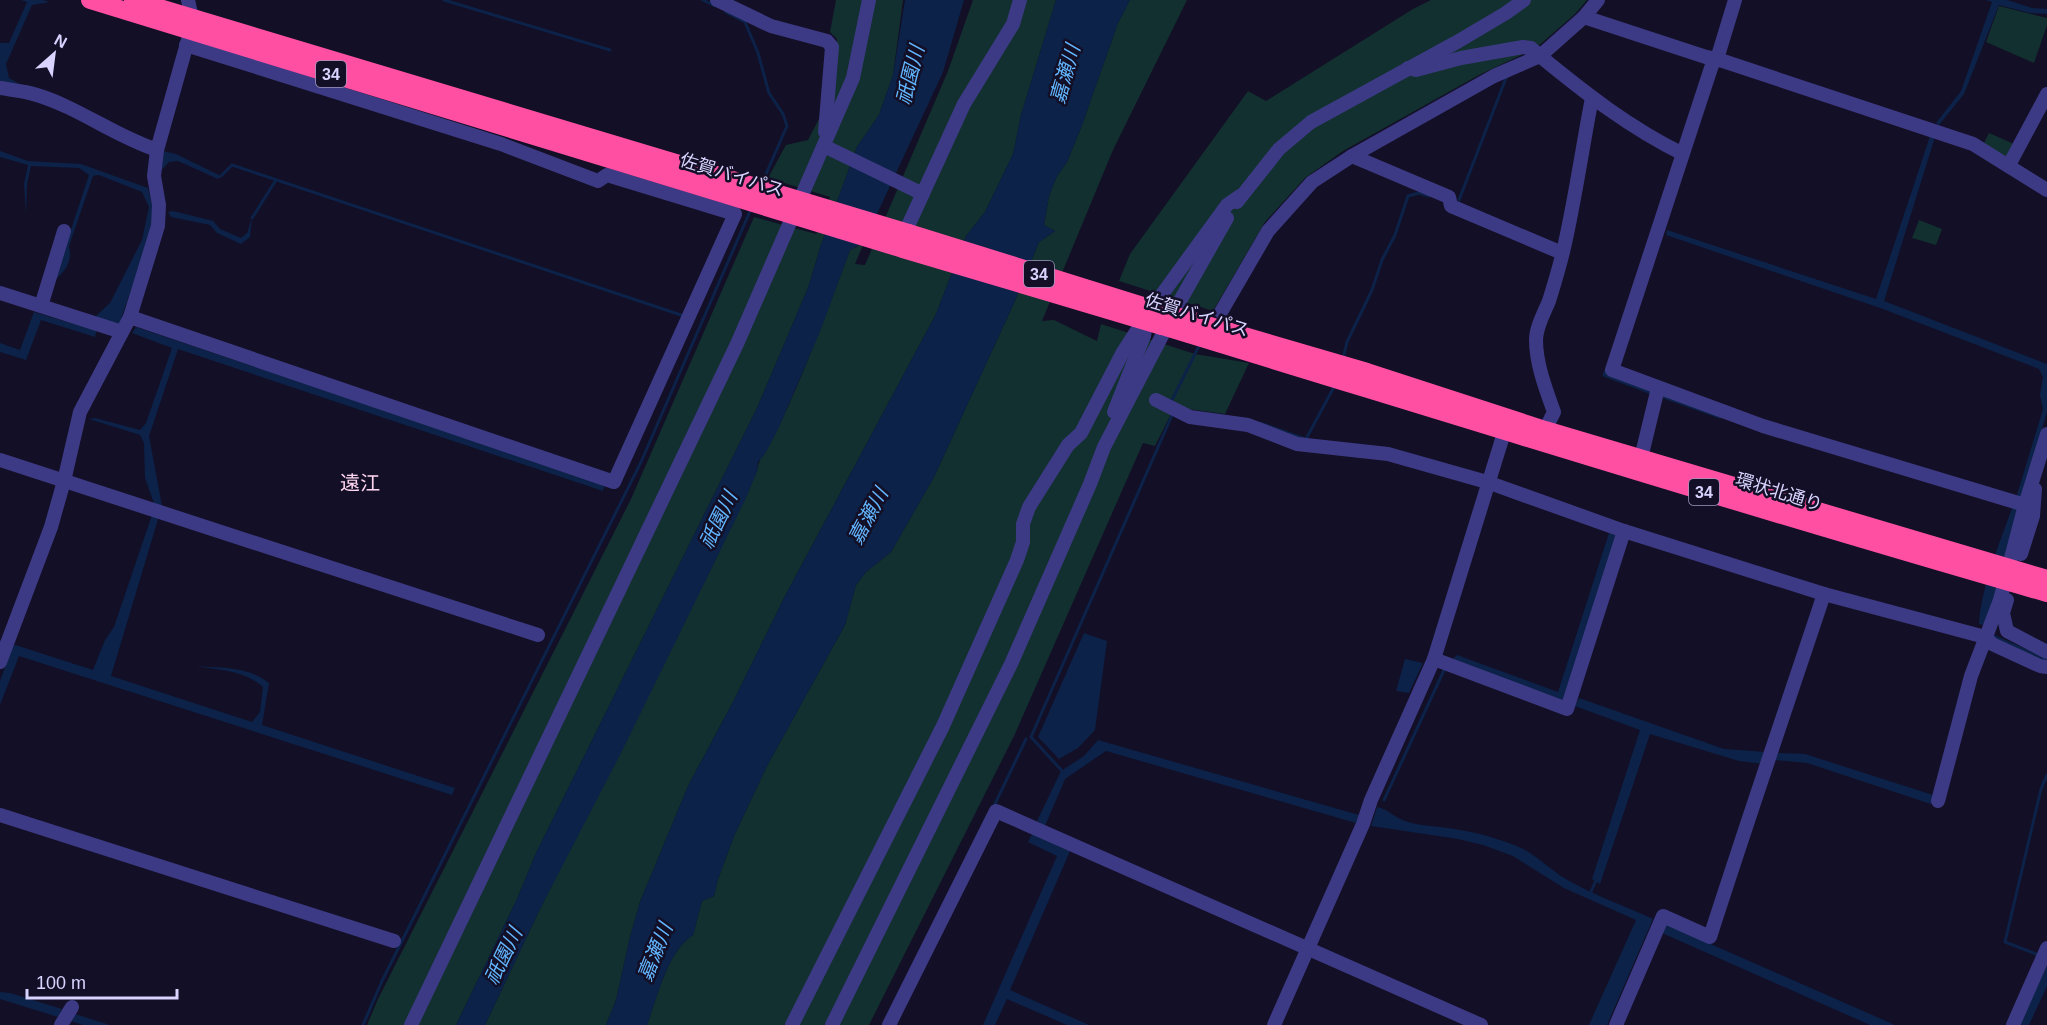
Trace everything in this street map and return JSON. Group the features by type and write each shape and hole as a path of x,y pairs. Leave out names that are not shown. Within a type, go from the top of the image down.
{"highway":[{"name":"佐賀バイパス","path":"90,0 189,24 1364,379"},
{"name":"佐賀バイパス","path":"133,0 189,24"},
{"name":"環状北通り","path":"1364,379 1506,425 2012,568 2047,594"},
{"name":"環状北通り","path":"1506,425 1545,430 2047,579"}],"street":[{"path":"717,0 771,26 827,41 832,46 824,146"},
{"path":"411,1025 737,344 853,78 869,0"},
{"path":"902,240 964,104 1013,24 1020,0"},
{"path":"832,1025 1011,664 1104,447 1170,321 1240,196 1279,149 1311,122 1497,19 1524,0"},
{"path":"1221,312 1268,231 1312,182 1352,156 1536,52 1584,17 1599,0"},
{"path":"1736,0 1717,59 1712,65 1679,152 1612,370 1657,393 2019,503"},
{"path":"1584,17 1973,144 2047,190"},
{"path":"1,658 51,527 80,412 130,317 158,226 159,205 154,176 157,150 189,24 598,181 607,175 735,214 614,482 130,317"},
{"path":"1408,68 1416,70 1461,58 1522,47 1536,52 1592,98 1647,136 1679,152"},
{"path":"0,88 36,94 133,142 157,150"},
{"path":"2009,165 2047,94"},
{"path":"1545,430 1554,411 1544,384 1536,333 1563,253 1579,179 1581,153 1592,98"},
{"path":"824,146 923,194"},
{"path":"1352,156 1449,197 1451,206 1563,253"},
{"path":"792,1025 943,726 1017,560 1023,542 1023,524 1029,507 1068,446 1081,433 1123,352 1147,315 1227,205 1240,196"},
{"path":"41,306 64,231"},
{"path":"0,293 122,332"},
{"path":"1104,447 1107,430 1144,336 1147,315"},
{"path":"1641,458 1657,393"},
{"path":"1156,400 1190,417 1248,425 1297,444 1388,454 1487,482 1620,529 1824,594 1987,633"},
{"path":"1274,1025 1434,659 1506,425"},
{"path":"2012,568 2019,503 2035,474 2047,434"},
{"path":"0,460 538,635"},
{"path":"1938,801 1971,676 2033,516 2036,497 2035,474"},
{"path":"1434,659 1567,710 1620,529"},
{"path":"1616,1025 1664,916 1710,937 1824,594"},
{"path":"2007,600 2003,613 2007,631 2047,652"},
{"path":"1987,633 1992,644 2047,667"},
{"path":"889,1025 996,811 1481,1025"},
{"path":"0,814 394,941"},
{"path":"2013,1025 2047,948"}],"green space":[{"path":"836,0 903,0 893,75 879,115 857,147 821,245 808,288 757,408 536,853 517,899 456,1025 367,1025 378,999 631,499 754,217 816,234 830,197 768,178 786,145 808,140 832,94 837,39 830,32"},
{"path":"973,0 1056,0 1021,115 1013,154 985,212 966,236 936,314 785,596 733,702 688,786 640,902 616,1000 606,1025 485,1025 540,909 712,567 763,454 779,426 808,361 850,250 864,243 855,264 865,265 948,71"},
{"path":"1130,0 1187,0 1113,150 1042,321 1054,320 1097,341 1101,324 1195,354 1249,363 1225,414 1188,409 1171,414 1155,446 1143,443 1014,736 869,1025 647,1025 670,963 684,942 693,935 702,901 714,896 734,836 767,766 845,625 856,585 866,572 891,552 934,477 1014,303 1039,242 1055,231 1044,225 1049,196 1057,176 1067,162 1118,23"},
{"path":"1431,0 1587,0 1575,14 1536,48 1479,75 1343,151 1305,178 1265,222 1213,311 1119,281 1130,254 1248,91 1266,101"},
{"path":"1999,6 2047,18 2047,25 2034,63 1986,42"},
{"path":"1989,133 2014,144 2008,158 1984,143"},
{"path":"1919,220 1942,229 1936,245 1912,238"}],"water":[{"path":"21,0 50,2 32,5 6,64 9,78 20,84 0,82 0,43 9,43 27,2"},
{"name":"祇園川","path":"905,0 964,0 943,72 864,242 850,250 821,329 779,427 765,454 758,462 757,471 747,496 621,753 540,909 485,1025 456,1025 517,899 536,853 757,408 808,288 821,245 857,147 879,115 893,75"},
{"name":"嘉瀬川","path":"1056,0 1130,0 1118,23 1067,162 1057,176 1049,196 1044,225 1055,231 1039,242 1014,303 934,477 891,552 866,572 856,585 845,625 767,766 734,836 714,896 702,901 693,935 684,942 670,963 647,1025 606,1025 616,1000 640,902 688,786 733,702 785,596 936,314 966,236 985,212 1013,154 1021,115"},
{"path":"1986,0 2007,0 2032,8 2047,9 2047,14 2030,13 1999,5 1964,94 1939,125 1936,123 1961,91 1992,2"},
{"path":"1930,136 1935,137 1884,301 2047,364 2047,412 2022,498 2017,495 2043,409 2040,395 2043,377 2039,369 1883,309 1666,235 1667,230 1876,299"},
{"path":"0,151 28,161 81,164 148,188 153,208 151,232 119,325 97,329 95,337 41,320 26,360 0,352 0,343 20,350 34,312 84,327 110,303 142,240 149,207 142,192 99,175 93,176 69,246 69,261 65,270 54,281 89,175 79,168 31,166 27,184 26,214 24,184 28,165 0,157"},
{"path":"163,151 176,154 221,176 218,179 178,161 169,162 160,172"},
{"path":"173,211 213,221 220,229 241,238 247,233 252,218 250,237 241,244 217,233 210,225 171,217 168,212"},
{"path":"136,327 605,484 603,491 178,349 149,436 162,506 111,676 252,722 260,712 263,687 256,681 239,674 195,666 252,673 269,683 262,725 455,788 452,795 19,656 0,705 0,681 10,654 0,651 0,640 93,670 105,640 114,627 155,506 145,478 144,443 140,435 89,419 95,418 140,430 146,423 172,348 132,333"},
{"path":"2013,505 2020,507 2008,556 1986,621 1983,625 1979,624 1987,579"},
{"path":"1609,533 1617,535 1564,701 1452,660 1457,655 1558,692"},
{"path":"1084,633 1107,641 1095,730 1078,748 1059,759 1038,737"},
{"path":"1405,659 1423,663 1409,693 1396,691"},
{"path":"1579,698 1724,749 1766,752 1763,764 1739,761 1650,734 1600,884 1592,879 1640,730 1575,706"},
{"path":"1098,740 1359,815 1356,823 1106,751 1065,779 1045,826 1037,821 1061,771 1084,756"},
{"path":"1778,753 1805,754 1933,795 1931,804 1807,763 1775,760"},
{"path":"1377,807 1401,820 1474,833 1517,846 1576,885 1653,919 1607,1025 1589,1025 1636,920 1564,888 1513,856 1483,845 1371,826"},
{"path":"1032,834 1070,851 1010,990 1089,1025 1067,1025 1007,999 995,1025 983,1025 1057,856 1028,842"},
{"path":"1665,924 1895,1025 1870,1025 1662,933"},
{"path":"2047,964 2047,986 2029,1025 2020,1025"},
{"path":"0,992 62,1009 58,1017 0,999"},
{"path":"75,1014 110,1025 83,1025 71,1021"}],"waterway":[{"path":"444,0 610,50"},
{"path":"703,0 715,6"},
{"path":"726,12 745,22 758,53 769,93 783,114 787,126 763,181"},
{"path":"1459,200 1506,78"},
{"path":"221,176 232,165 681,315"},
{"path":"252,218 276,180"},
{"path":"1343,359 1347,342 1395,235 1408,196 1419,193 1429,196"},
{"path":"363,1025 382,981 641,462 751,209"},
{"path":"1171,402 1200,344"},
{"path":"1606,370 1604,375 1652,393"},
{"path":"1306,439 1335,385"},
{"path":"1661,396 1720,417"},
{"path":"1063,772 1031,737 1173,413"},
{"path":"1260,423 1305,439"},
{"path":"1991,635 2047,660"},
{"path":"1384,800 1445,668"},
{"path":"993,808 1026,739"},
{"path":"2036,954 2005,942 2041,789 2047,775"},
{"path":"1590,894 1597,878"}],"district":[{"name":"遠江","path":"360,483"}]}
